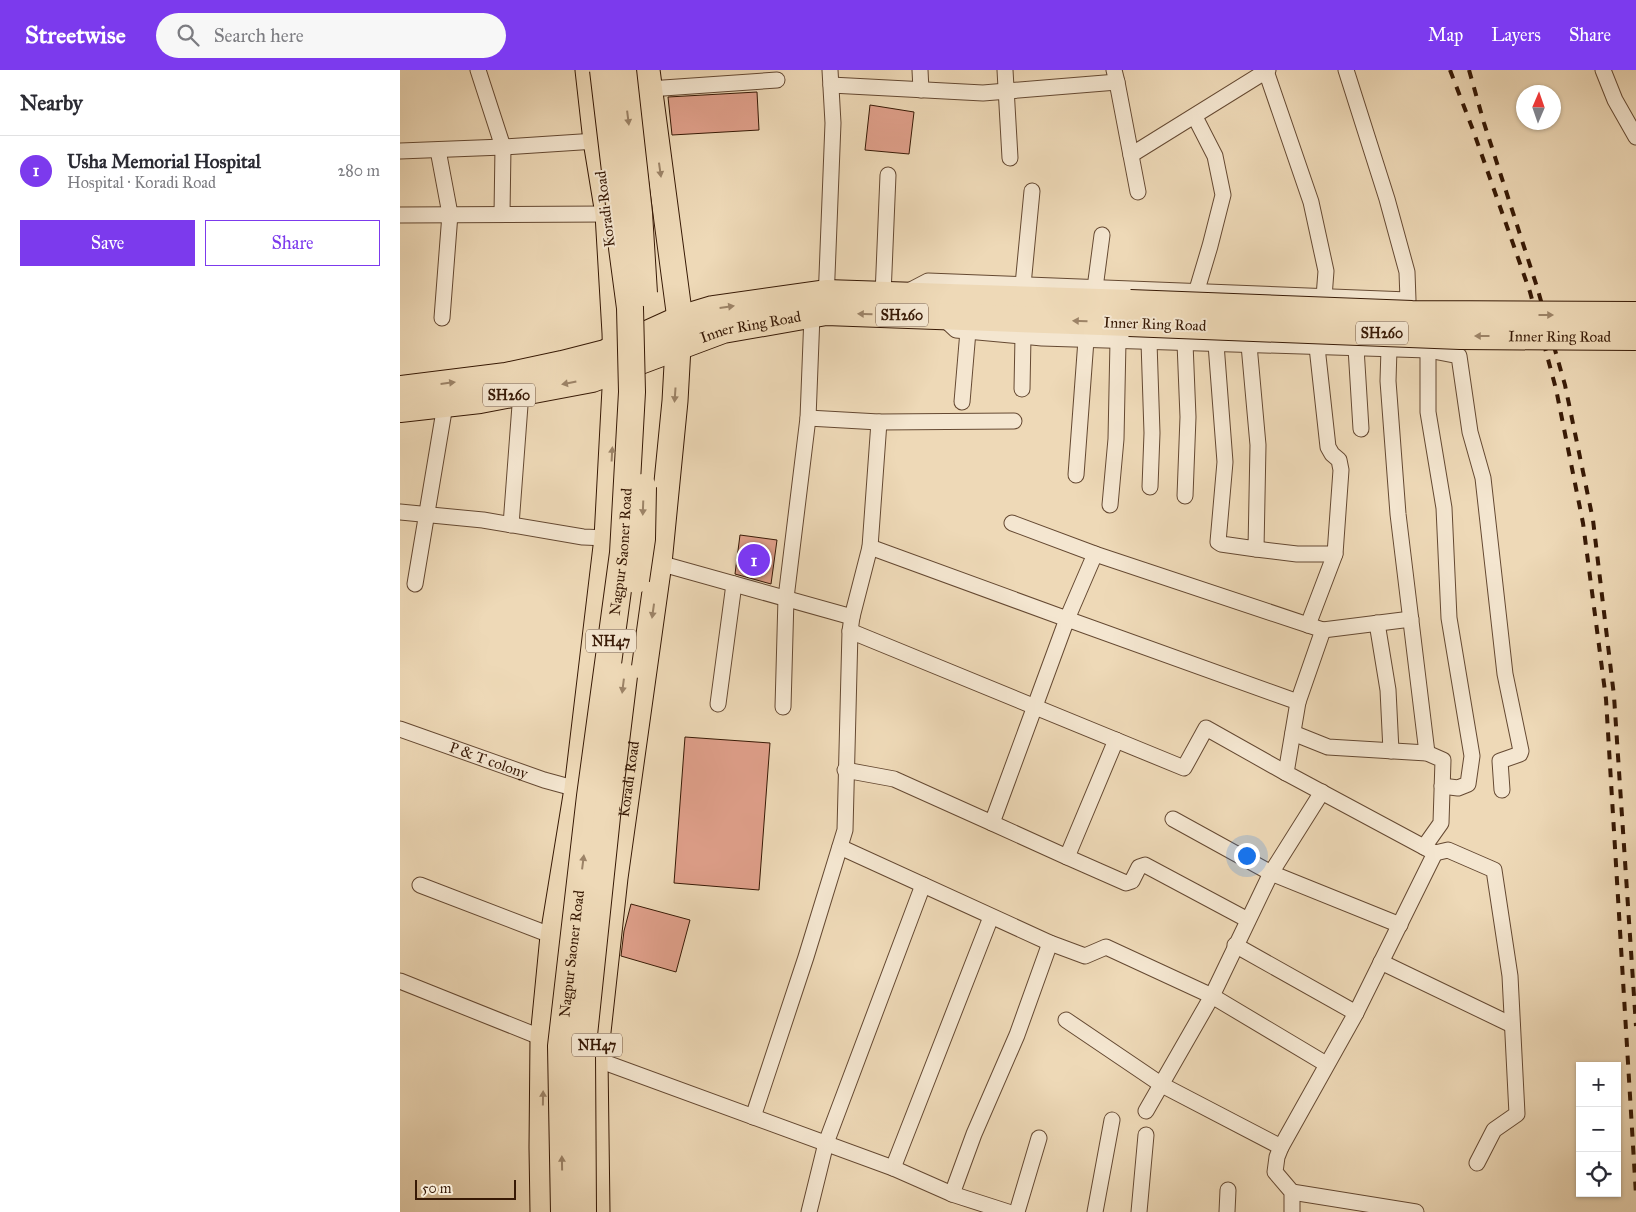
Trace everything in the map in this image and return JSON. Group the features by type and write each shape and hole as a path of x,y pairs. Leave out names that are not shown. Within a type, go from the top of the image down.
{"highway":[{"name":"Nagpur Saoner Road","path":"564,1212 561,1046 590,796 622,553 632,400 630,308 603,70"},
{"name":"Nagpur Saoner Road","path":"582,1212 582,1054 608,807 642,539 647,364 646,329 639,213 623,70"},
{"name":"Inner Ring Road","path":"678,346 723,330 821,307 892,295 1126,322 1412,314 1636,315"},
{"name":"Inner Ring Road","path":"680,319 713,309 821,307 941,316 1460,336 1636,337"},
{"name":"SH260","path":"400,409 445,405 592,379 616,359 680,319"},
{"name":"SH260","path":"400,389 506,376 605,353 616,359 678,346"}],"main road":[{"name":"Koradi Road","path":"543,1212 544,1038 553,936 577,789 607,538 616,359 608,214 596,141 588,70"},
{"path":"648,80 680,319"},
{"path":"614,306 676,290"},
{"name":"NH47","path":"678,346 680,319"},
{"name":"Koradi Road","path":"596,1212 595,1059 615,878 658,571 678,346"},
{"path":"602,581 658,571"}],"street":[{"path":"478,70 503,147 502,214"},
{"path":"783,707 786,598 821,307 833,123 830,70"},
{"path":"920,70 921,90"},
{"path":"1005,70 1010,158"},
{"path":"888,175 892,295 928,281 1408,300 1405,263 1346,70"},
{"path":"1603,70 1616,100 1636,137"},
{"path":"1131,156 1267,71 1311,202 1326,271 1324,297"},
{"path":"831,85 983,93 1006,92 1116,76 1138,192"},
{"path":"648,80 777,80"},
{"path":"1195,117 1215,156 1223,195 1196,292"},
{"path":"400,151 596,141"},
{"path":"438,150 450,214 442,318"},
{"path":"1023,285 1032,192"},
{"path":"400,215 608,214"},
{"path":"1094,288 1102,235"},
{"path":"941,316 956,330 1086,340 1126,322"},
{"path":"1126,322 1149,342 1428,350 1459,356 1470,432 1483,478 1505,674 1521,751 1520,754 1500,761 1502,790"},
{"path":"1110,505 1126,322"},
{"path":"962,402 968,331"},
{"path":"1022,336 1022,389"},
{"path":"1076,475 1086,340"},
{"path":"1149,342 1152,433 1150,487"},
{"path":"1185,343 1188,416 1185,496"},
{"path":"1216,344 1225,462 1218,542 1221,544 1297,554 1335,554"},
{"path":"1249,344 1258,445 1256,549"},
{"path":"1308,625 1335,554 1341,470 1340,460 1332,454 1328,447 1317,346"},
{"path":"1356,348 1361,429"},
{"path":"1389,349 1388,381 1398,514 1426,753"},
{"path":"1428,350 1428,412 1444,508 1449,618 1472,756 1468,784 1458,788 1442,786"},
{"path":"511,524 521,392"},
{"path":"415,584 445,405"},
{"path":"808,418 879,422 1014,421"},
{"path":"753,1117 806,958 845,830 845,770 851,624 870,547 879,422"},
{"path":"400,512 483,520 583,537 607,538"},
{"path":"1012,523 1096,554 1323,630 1411,619"},
{"path":"870,547 1298,702"},
{"path":"992,823 1067,619 1096,554"},
{"path":"658,571 734,584 786,598 851,624 1035,706 1184,768 1206,728 1430,850 1448,850 1494,870 1510,976 1517,1114 1494,1130 1477,1163"},
{"path":"718,704 734,584"},
{"path":"1377,624 1388,690 1391,751"},
{"path":"1286,773 1298,702 1323,630"},
{"name":"P & T colony","path":"400,728 544,780 577,789"},
{"path":"1292,1212 1292,1192 1275,1172 1277,1157 1281,1146 1356,1013 1400,925 1441,822 1443,760 1426,753 1328,747 1293,734"},
{"path":"1067,857 1116,740"},
{"path":"845,770 894,779 1126,883 1132,881 1139,867 1145,865 1248,920"},
{"path":"1146,1111 1212,996 1271,873 1322,792"},
{"path":"1173,819 1271,873 1400,925"},
{"path":"840,847 1050,944 1085,956 1106,947 1212,996 1326,1064"},
{"path":"420,885 553,936"},
{"path":"809,1212 826,1143 923,885"},
{"path":"893,1168 991,918"},
{"path":"952,1194 974,1134 1017,1035 1050,944"},
{"path":"1235,945 1356,1013"},
{"path":"1381,962 1512,1025"},
{"path":"400,981 595,1059 893,1168 952,1194 1008,1212"},
{"path":"1066,1020 1162,1085 1281,1146"},
{"path":"1095,1212 1112,1120"},
{"path":"1139,1212 1146,1135"},
{"path":"1017,1212 1039,1138"},
{"path":"1227,1212 1228,1190"},
{"path":"1292,1192 1416,1212"}],"building":[{"path":"757,92 759,130 672,135 668,97"},
{"path":"870,105 914,112 909,154 865,150"},
{"path":"740,535 777,540 771,584 735,574"},
{"path":"685,737 770,743 759,890 674,883"},
{"path":"631,904 690,920 676,972 621,956 624,931"}],"railway":[{"path":"1450,70 1530,292 1556,389 1583,523 1606,699 1636,1195"},
{"path":"1469,70 1484,123 1537,287 1565,385 1593,520 1614,696 1636,1026"}],"place":[{"name":"Usha Memorial Hospital","path":"754,560"}]}
